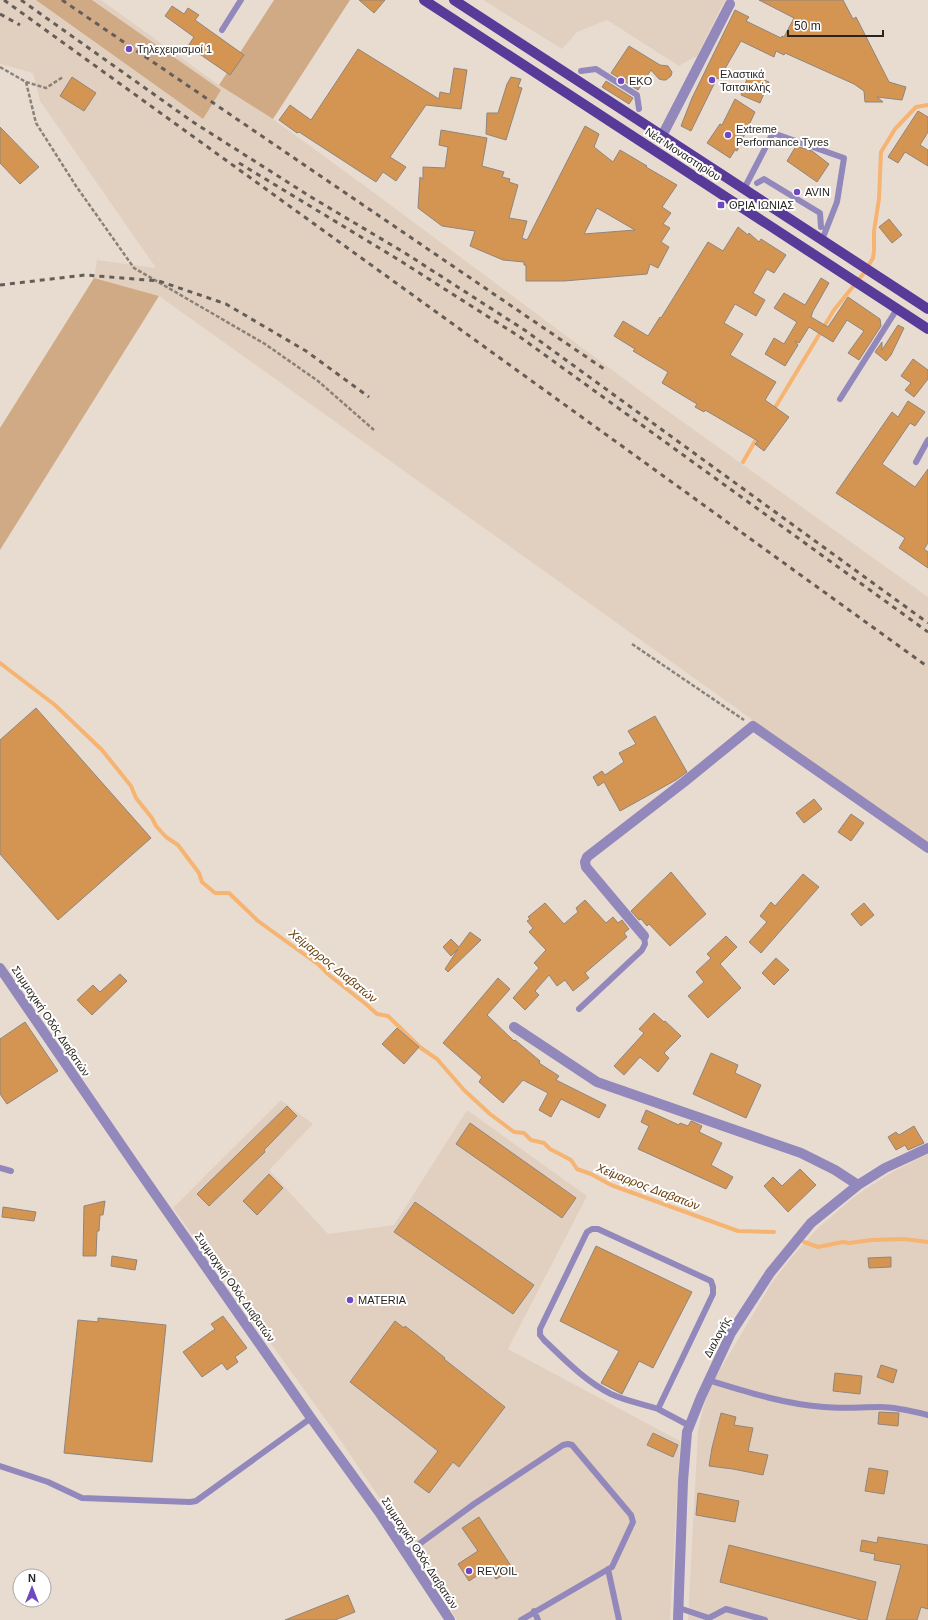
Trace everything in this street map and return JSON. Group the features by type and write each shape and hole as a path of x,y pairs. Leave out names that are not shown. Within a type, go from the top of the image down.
{"main road":[{"name":"Νέα Μοναστηρίου","path":"424,0 928,329"},
{"name":"Νέα Μοναστηρίου","path":"454,0 928,309"}],"street":[{"path":"662,136 730,4"},
{"path":"644,936 586,867 585,862 587,857 684,782 753,726 928,848"},
{"name":"Συμμαχική Οδός Διαβατών","path":"0,968 311,1418 344,1462 450,1620"},
{"path":"514,1026 597,1082 801,1153 835,1170 858,1185"},
{"name":"Διαλογής","path":"678,1620 687,1432 708,1380 731,1333 748,1305 787,1250 811,1223 858,1185 886,1168 928,1148"}],"lane":[{"path":"222,30 241,0"},
{"path":"581,71 596,69 637,95 640,109"},
{"path":"744,189 773,133 844,158 837,202 822,240"},
{"path":"757,183 764,180 820,213 821,227"},
{"path":"840,399 897,309"},
{"path":"916,462 928,440"},
{"path":"579,1008 642,950 645,944 644,936"},
{"path":"0,1168 11,1171"},
{"path":"658,1409 713,1294 713,1286 711,1281 598,1229 592,1229 587,1232 540,1329 540,1335 577,1371 592,1382 620,1398 658,1409 690,1426"},
{"path":"708,1380 760,1396 790,1403 826,1407 898,1408 928,1415"},
{"path":"0,1466 48,1482 82,1498 190,1502 196,1501 311,1418"},
{"path":"407,1554 474,1504 564,1445 572,1445 633,1518 633,1522 615,1562 608,1569 521,1620"},
{"path":"608,1569 619,1620"},
{"path":"679,1608 709,1618 726,1609 765,1620"},
{"path":"534,1611 538,1620"}],"path":[{"path":"0,67 26,82 46,88 64,77"},
{"path":"26,82 36,123 76,186 134,268 266,344 318,382 374,430"},
{"path":"632,644 753,726"}],"shaded area":[{"path":"0,0 101,0 219,85 273,119 662,407 928,597 928,845 159,296 94,278 97,260 156,268 40,101 33,73 0,64"},
{"path":"36,0 92,0 221,90 203,119"},
{"path":"274,0 350,0 273,119 219,85"},
{"path":"483,0 725,0 696,58 694,57 679,66 607,20 577,32 562,49"},
{"path":"94,278 159,296 0,550 0,428"},
{"path":"281,1100 313,1124 269,1170 328,1234 394,1225 467,1110 587,1196 508,1349 680,1441 670,1620 457,1620 411,1544 334,1431 173,1208"},
{"path":"928,1154 928,1620 688,1620 698,1431 709,1389 771,1284 791,1258 817,1229 854,1197 867,1188 894,1171"}],"building":[{"path":"359,0 385,0 374,13"},
{"path":"759,0 843,0 853,19 856,17 889,82 906,87 902,100 877,97 883,102 865,102 864,91 854,84 785,53 784,55 776,51 774,57 741,41 719,79 717,78 691,131 681,126 692,98 735,10 749,17 746,21 781,38 782,36 784,37 794,18"},
{"path":"172,6 184,14 188,8 199,15 195,20 244,55 230,75 188,46 194,37 165,16"},
{"path":"629,46 660,65 668,66 672,72 671,76 666,80 659,79 651,70 638,90 611,73"},
{"path":"358,49 439,99 440,92 450,94 454,68 467,70 461,109 426,105 390,157 406,167 396,181 383,172 376,182 299,132 297,133 279,120 290,105 311,120"},
{"path":"749,74 769,82 760,103 741,95"},
{"path":"72,77 96,93 84,111 60,96"},
{"path":"511,77 521,79 518,87 522,88 506,140 486,134 487,113 498,113 507,84"},
{"path":"606,81 633,98 629,104 602,87"},
{"name":"Extreme Performance Tyres","path":"735,99 755,112 737,151 735,150 730,158 707,143 720,124 722,125"},
{"path":"918,111 928,117 928,132 920,145 928,150 928,166 905,152 898,163 888,157"},
{"path":"585,126 599,134 594,147 613,162 620,150 677,185 662,207 671,213 663,224 670,228 661,242 669,247 658,268 650,264 647,274 564,281 526,281 526,265 524,265 524,262 503,260 470,246 475,231 442,226 418,208 420,177 423,179 423,167 445,168 448,147 439,145 441,130 487,138 482,166 504,172 502,177 510,179 509,182 518,185 509,218 527,221 522,238 527,240","holes":["597,208 635,230 584,234"]},
{"path":"0,127 39,167 20,184 0,163"},
{"path":"796,146 812,151 829,164 817,182 787,161"},
{"path":"889,219 902,235 892,243 879,227"},
{"path":"738,227 748,235 749,233 759,242 761,239 786,255 774,273 767,269 753,293 765,300 756,316 735,304 724,323 743,334 730,355 776,382 765,400 789,417 764,451 755,444 758,441 705,410 704,412 695,407 697,404 662,383 668,372 633,351 635,349 614,336 623,321 648,336 660,317 661,318 708,242 723,251"},
{"path":"821,278 829,283 811,317 828,327 848,297 880,319 881,326 859,360 848,353 864,331 847,320 833,342 809,327 799,343 795,341 798,345 785,366 765,354 774,338 784,344 797,322 774,308 784,293 805,305"},
{"path":"898,325 904,328 891,355 886,361 875,352 882,342 882,350"},
{"path":"913,359 928,370 928,379 914,397 905,390 911,383 901,376"},
{"path":"908,401 925,412 915,426 910,423 882,464 915,487 928,469 928,543 924,549 928,552 928,568 899,548 905,538 836,493 892,412 898,417"},
{"path":"36,708 151,838 58,920 0,854 0,740"},
{"path":"655,716 687,772 676,780 620,811 604,782 598,786 593,777 602,771 605,775 624,762 619,753 636,744 628,731"},
{"path":"814,799 822,809 804,823 796,813"},
{"path":"851,814 864,823 851,841 838,832"},
{"path":"671,872 706,914 670,946 649,924 647,926 631,911"},
{"path":"803,874 819,887 761,953 749,942 767,922 760,916 771,902 775,906"},
{"path":"585,900 606,923 613,917 618,923 622,920 629,929 624,933 627,937 585,973 589,978 573,991 565,980 557,986 549,975 535,991 539,995 525,1010 513,998 539,968 534,963 546,950 529,932 533,928 527,921 530,919 528,917 545,903 564,924 578,912 576,908"},
{"path":"864,903 874,915 861,926 851,914"},
{"path":"470,932 481,940 448,972 445,969 458,949 451,956 443,947 451,939 459,947"},
{"path":"726,936 737,947 720,964 741,988 708,1018 688,996 704,982 696,972 711,958 707,954"},
{"path":"776,958 789,970 774,985 762,973"},
{"path":"120,974 127,981 92,1015 77,1000 93,985 100,992"},
{"path":"498,978 510,989 487,1015 514,1041 515,1040 540,1061 539,1063 559,1076 556,1080 606,1105 599,1118 561,1099 551,1117 539,1110 548,1093 523,1080 503,1103 479,1082 482,1077 443,1043"},
{"path":"654,1013 681,1036 664,1053 669,1058 658,1072 640,1057 624,1075 614,1066 644,1033 639,1029"},
{"path":"25,1022 58,1071 7,1104 0,1094 0,1039"},
{"path":"397,1028 419,1047 404,1064 382,1044"},
{"path":"711,1053 738,1065 735,1073 761,1085 746,1118 693,1094"},
{"path":"287,1106 297,1116 264,1150 265,1152 209,1206 197,1194"},
{"path":"646,1110 679,1125 680,1123 688,1126 691,1121 698,1124 702,1126 699,1132 722,1143 711,1165 733,1177 726,1189 638,1149 649,1126 641,1122"},
{"path":"470,1123 576,1198 562,1218 456,1144"},
{"path":"914,1126 924,1143 908,1150 905,1145 896,1150 888,1137 896,1132 899,1135"},
{"path":"800,1169 816,1185 788,1212 764,1186 773,1177 782,1186"},
{"path":"269,1174 283,1188 257,1215 243,1201"},
{"path":"105,1201 103,1215 100,1215 99,1231 97,1231 96,1256 83,1256 84,1206"},
{"path":"415,1202 534,1285 513,1314 394,1232"},
{"path":"3,1207 36,1212 34,1221 2,1217"},
{"path":"596,1246 692,1292 653,1368 639,1361 622,1394 601,1383 619,1351 560,1321"},
{"path":"112,1256 137,1260 135,1270 111,1266"},
{"path":"891,1257 891,1267 869,1268 868,1258"},
{"path":"223,1316 247,1348 235,1357 238,1362 227,1370 222,1363 202,1377 183,1352 215,1329 211,1324"},
{"path":"98,1318 166,1325 152,1462 64,1453 78,1320 98,1322"},
{"path":"395,1321 404,1328 405,1326 418,1336 445,1358 444,1359 505,1407 459,1467 453,1462 429,1493 414,1482 438,1451 350,1382"},
{"path":"881,1365 897,1370 893,1383 877,1377"},
{"path":"835,1373 862,1376 860,1394 833,1391"},
{"path":"879,1412 899,1413 898,1426 878,1424"},
{"path":"721,1413 736,1417 734,1425 753,1428 748,1451 768,1455 763,1475 709,1466"},
{"path":"653,1433 678,1445 673,1457 647,1445"},
{"path":"869,1468 888,1471 884,1494 865,1491"},
{"path":"698,1493 739,1501 735,1522 696,1515"},
{"path":"479,1517 513,1569 496,1579 489,1568 469,1581 458,1564 478,1551 462,1528"},
{"path":"878,1537 928,1545 928,1609 921,1607 917,1620 886,1620 901,1565 874,1560 875,1554 860,1551 862,1540 877,1543"},
{"path":"729,1545 876,1582 867,1620 861,1620 720,1582"},
{"path":"348,1595 355,1612 335,1620 285,1620"}],"waterway":[{"path":"773,411 834,310 864,273 873,258 874,231 879,199 881,152 895,129 916,107 928,105"},
{"path":"743,462 758,436"},
{"name":"Χείμαρρος Διαβατών","path":"0,663 55,705 102,750 131,786 136,798 152,818 156,826 166,837 178,845 199,873 202,882 215,893 229,893 258,921 319,965 377,1014 388,1016 421,1048 437,1059 464,1090 490,1114 514,1132 524,1133 531,1140 544,1143 550,1149 571,1160 577,1169 591,1174 611,1185 738,1231 774,1232"},
{"name":"Χείμαρρος Διαβατών","path":"804,1242 818,1247 843,1242 849,1243 872,1240 904,1239 928,1242"}],"railway":[{"path":"4,0 928,667"},
{"path":"21,0 193,122 311,197 405,253 526,331 928,623"},
{"path":"62,0 604,369"},
{"path":"0,14 20,25"},
{"path":"239,163 399,260 520,337 928,632"},
{"path":"0,285 85,275 159,281 226,304 306,351 369,397"}],"place":[{"name":"Τηλεχειρισμοί 1","path":"129,49"},
{"name":"Ελαστικά Τσιτσικλής","path":"712,80"},
{"name":"EKO","path":"621,81"},
{"name":"Extreme Performance Tyres","path":"728,135"},
{"name":"AVIN","path":"797,192"},
{"name":"ΟΡΙΑ ΙΩΝΙΑΣ","path":"721,205"},
{"name":"MATERIA","path":"350,1300"},
{"name":"REVOIL","path":"469,1571"}]}
